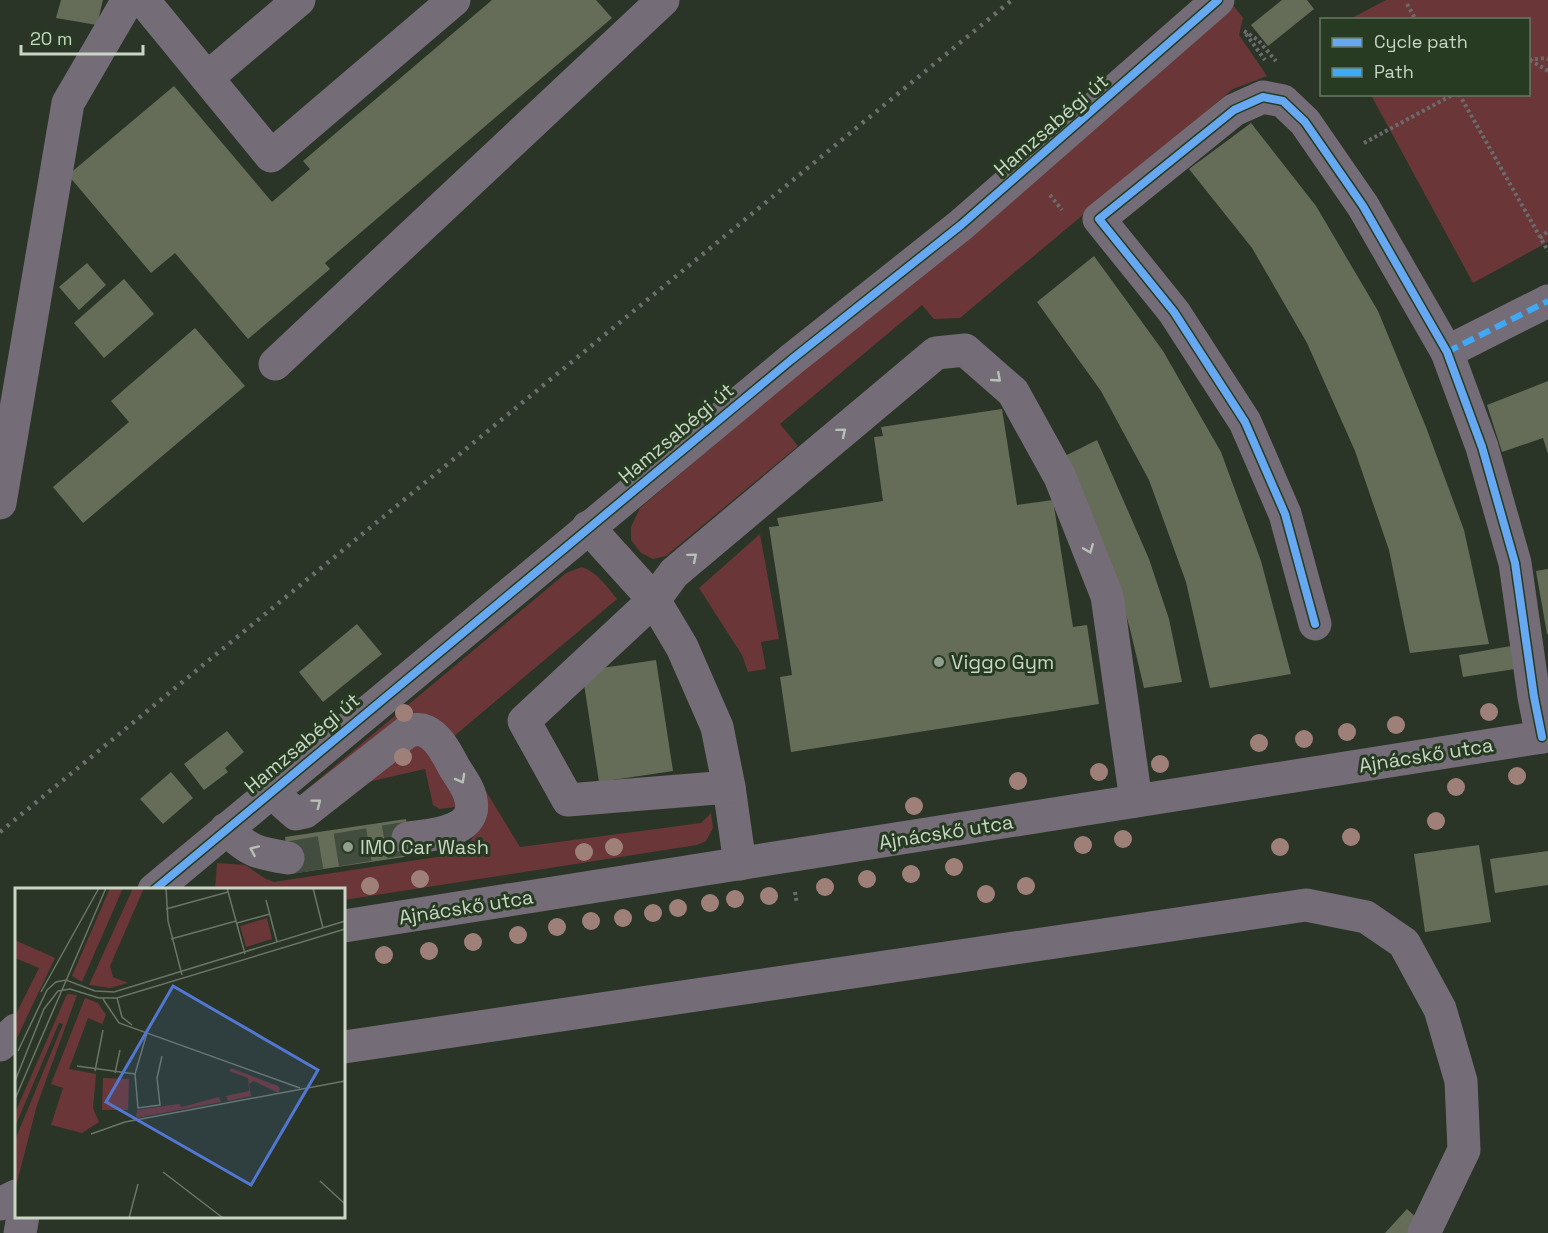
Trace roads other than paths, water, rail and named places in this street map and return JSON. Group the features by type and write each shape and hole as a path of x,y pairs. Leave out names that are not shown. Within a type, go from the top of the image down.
{"street":[{"path":"0,503 68,103 128,0"},
{"path":"143,0 272,156 454,0"},
{"path":"207,78 299,0"},
{"path":"275,364 663,0"},
{"name":"Hamzsabégi út","path":"169,883 270,791 791,360 961,225 1218,0"},
{"path":"1315,624 1285,514 1245,422 1174,312 1099,219 1234,110 1263,97 1283,101 1305,123 1363,206 1447,352 1482,447 1515,563 1534,697 1545,736"},
{"path":"1447,352 1548,301"},
{"path":"729,787 568,800 524,721 654,600 674,573 936,353 965,350 1012,392 1060,477 1107,597 1136,801"},
{"path":"588,527 654,600 682,647 717,727 729,787 740,864"},
{"path":"270,791 296,814 305,812 407,732 418,729 426,731 435,737 446,752 468,791 472,801 470,814 460,825 448,832 408,838"},
{"name":"Ajnácskő utca","path":"345,926 1545,736"},
{"path":"226,829 246,847 261,854 288,858"},
{"path":"345,1047 1306,905 1366,917 1404,943 1440,1009 1461,1081 1464,1150 1425,1233"},
{"path":"0,1045 15,1031"},
{"path":"0,1204 15,1196"},
{"path":"20,1233 23,1218"}],"tunnel":[{"path":"288,858 408,838"}],"railway":[{"path":"0,832 1012,0"}],"place":[{"name":"Viggo Gym","path":"939,662"},
{"name":"IMO Car Wash","path":"348,847"}]}
